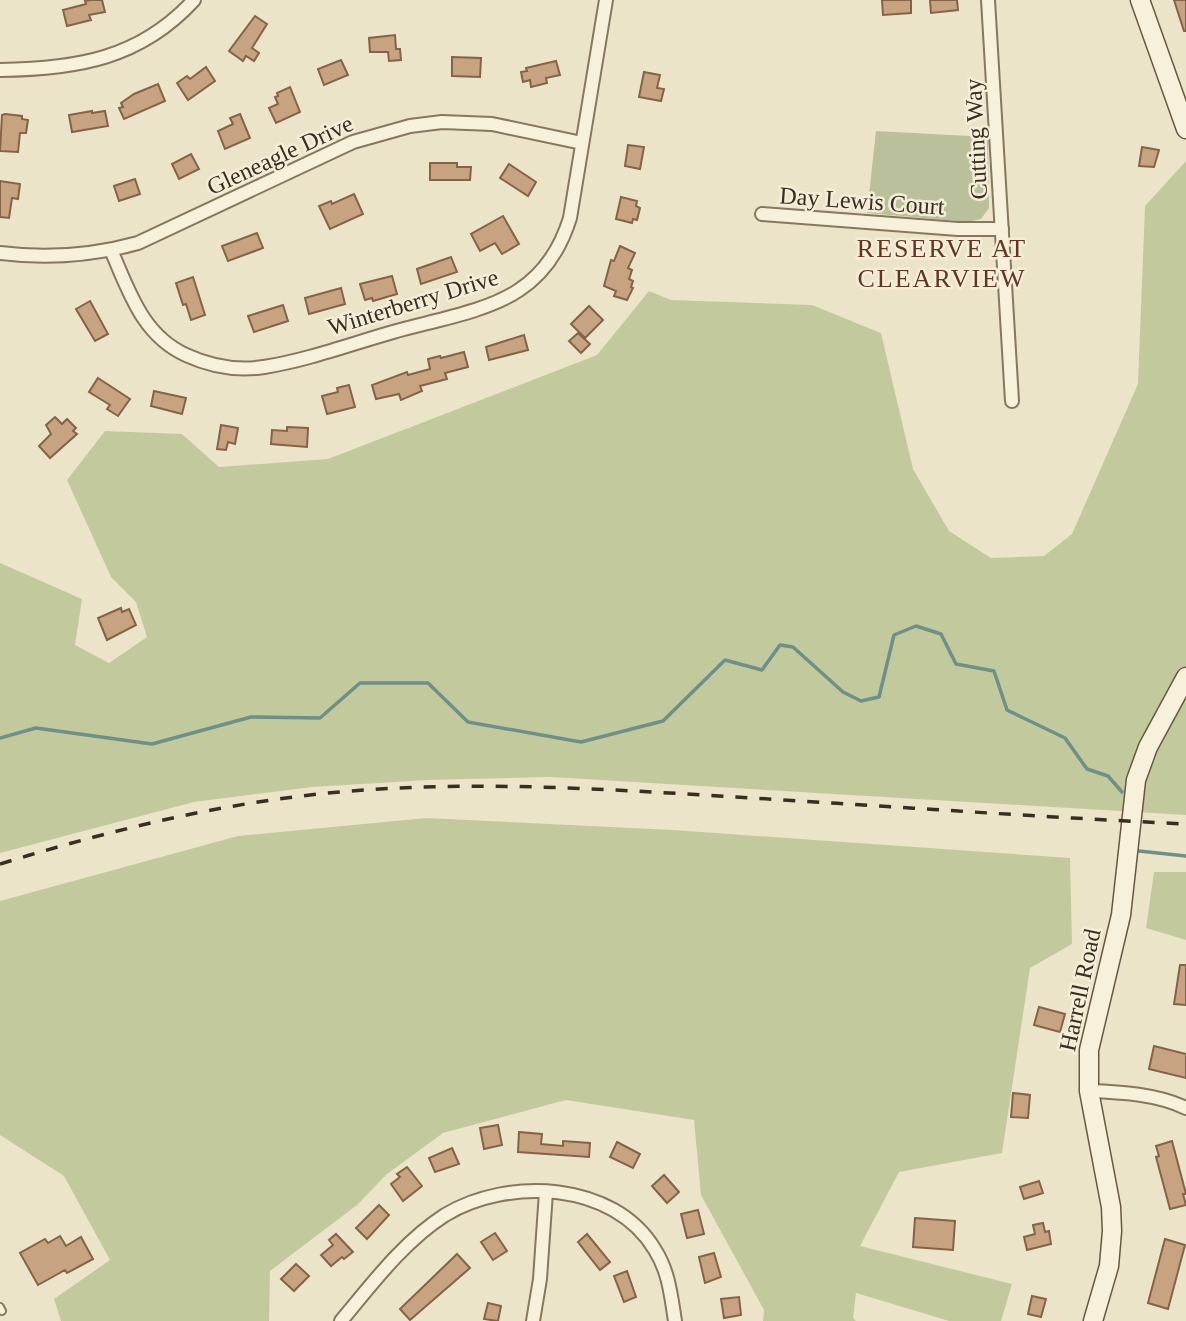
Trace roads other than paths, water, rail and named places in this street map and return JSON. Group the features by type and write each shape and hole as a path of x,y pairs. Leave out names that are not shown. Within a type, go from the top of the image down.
{"street":[{"path":"0,70 66,67 120,53 159,32 194,0"},
{"name":"Winterberry Drive","path":"111,250 139,314 158,337 169,346 205,363 224,367 252,368 275,364 492,304 518,291 546,265 565,233 570,218 606,0"},
{"name":"Cutting Way","path":"988,0 1012,401"},
{"path":"1140,0 1186,129"},
{"name":"Gleneagle Drive","path":"0,253 58,257 111,250 164,232 353,142 410,126 442,122 492,124 582,143"},
{"name":"Day Lewis Court","path":"762,214 958,229 1002,229"},
{"name":"Harrell Road","path":"1093,1321 1109,1266 1112,1231 1111,1207 1089,1091 1089,1050 1121,915 1136,780 1149,747 1186,677"},
{"path":"1089,1091 1130,1094 1186,1108"},
{"path":"341,1321 402,1250 444,1216 467,1203 499,1194 546,1192 568,1194 608,1206 645,1234 663,1265 669,1282 675,1321"},
{"path":"533,1321 540,1279 546,1192"}],"waterway":[{"path":"0,738 36,728 152,744 251,717 320,718 360,683 428,683 468,722 581,742 663,721 725,660 762,670 780,645 793,647 843,692 861,701 879,697 894,635 916,626 941,634 956,664 994,671 1007,710 1065,738 1087,769 1108,776 1122,792"},
{"path":"1139,851 1186,856"}],"railway":[{"path":"0,864 126,829 211,810 297,797 390,788 489,786 637,791 1186,824"}],"district":[{"name":"RESERVE AT CLEARVIEW","path":"942,263"}]}
